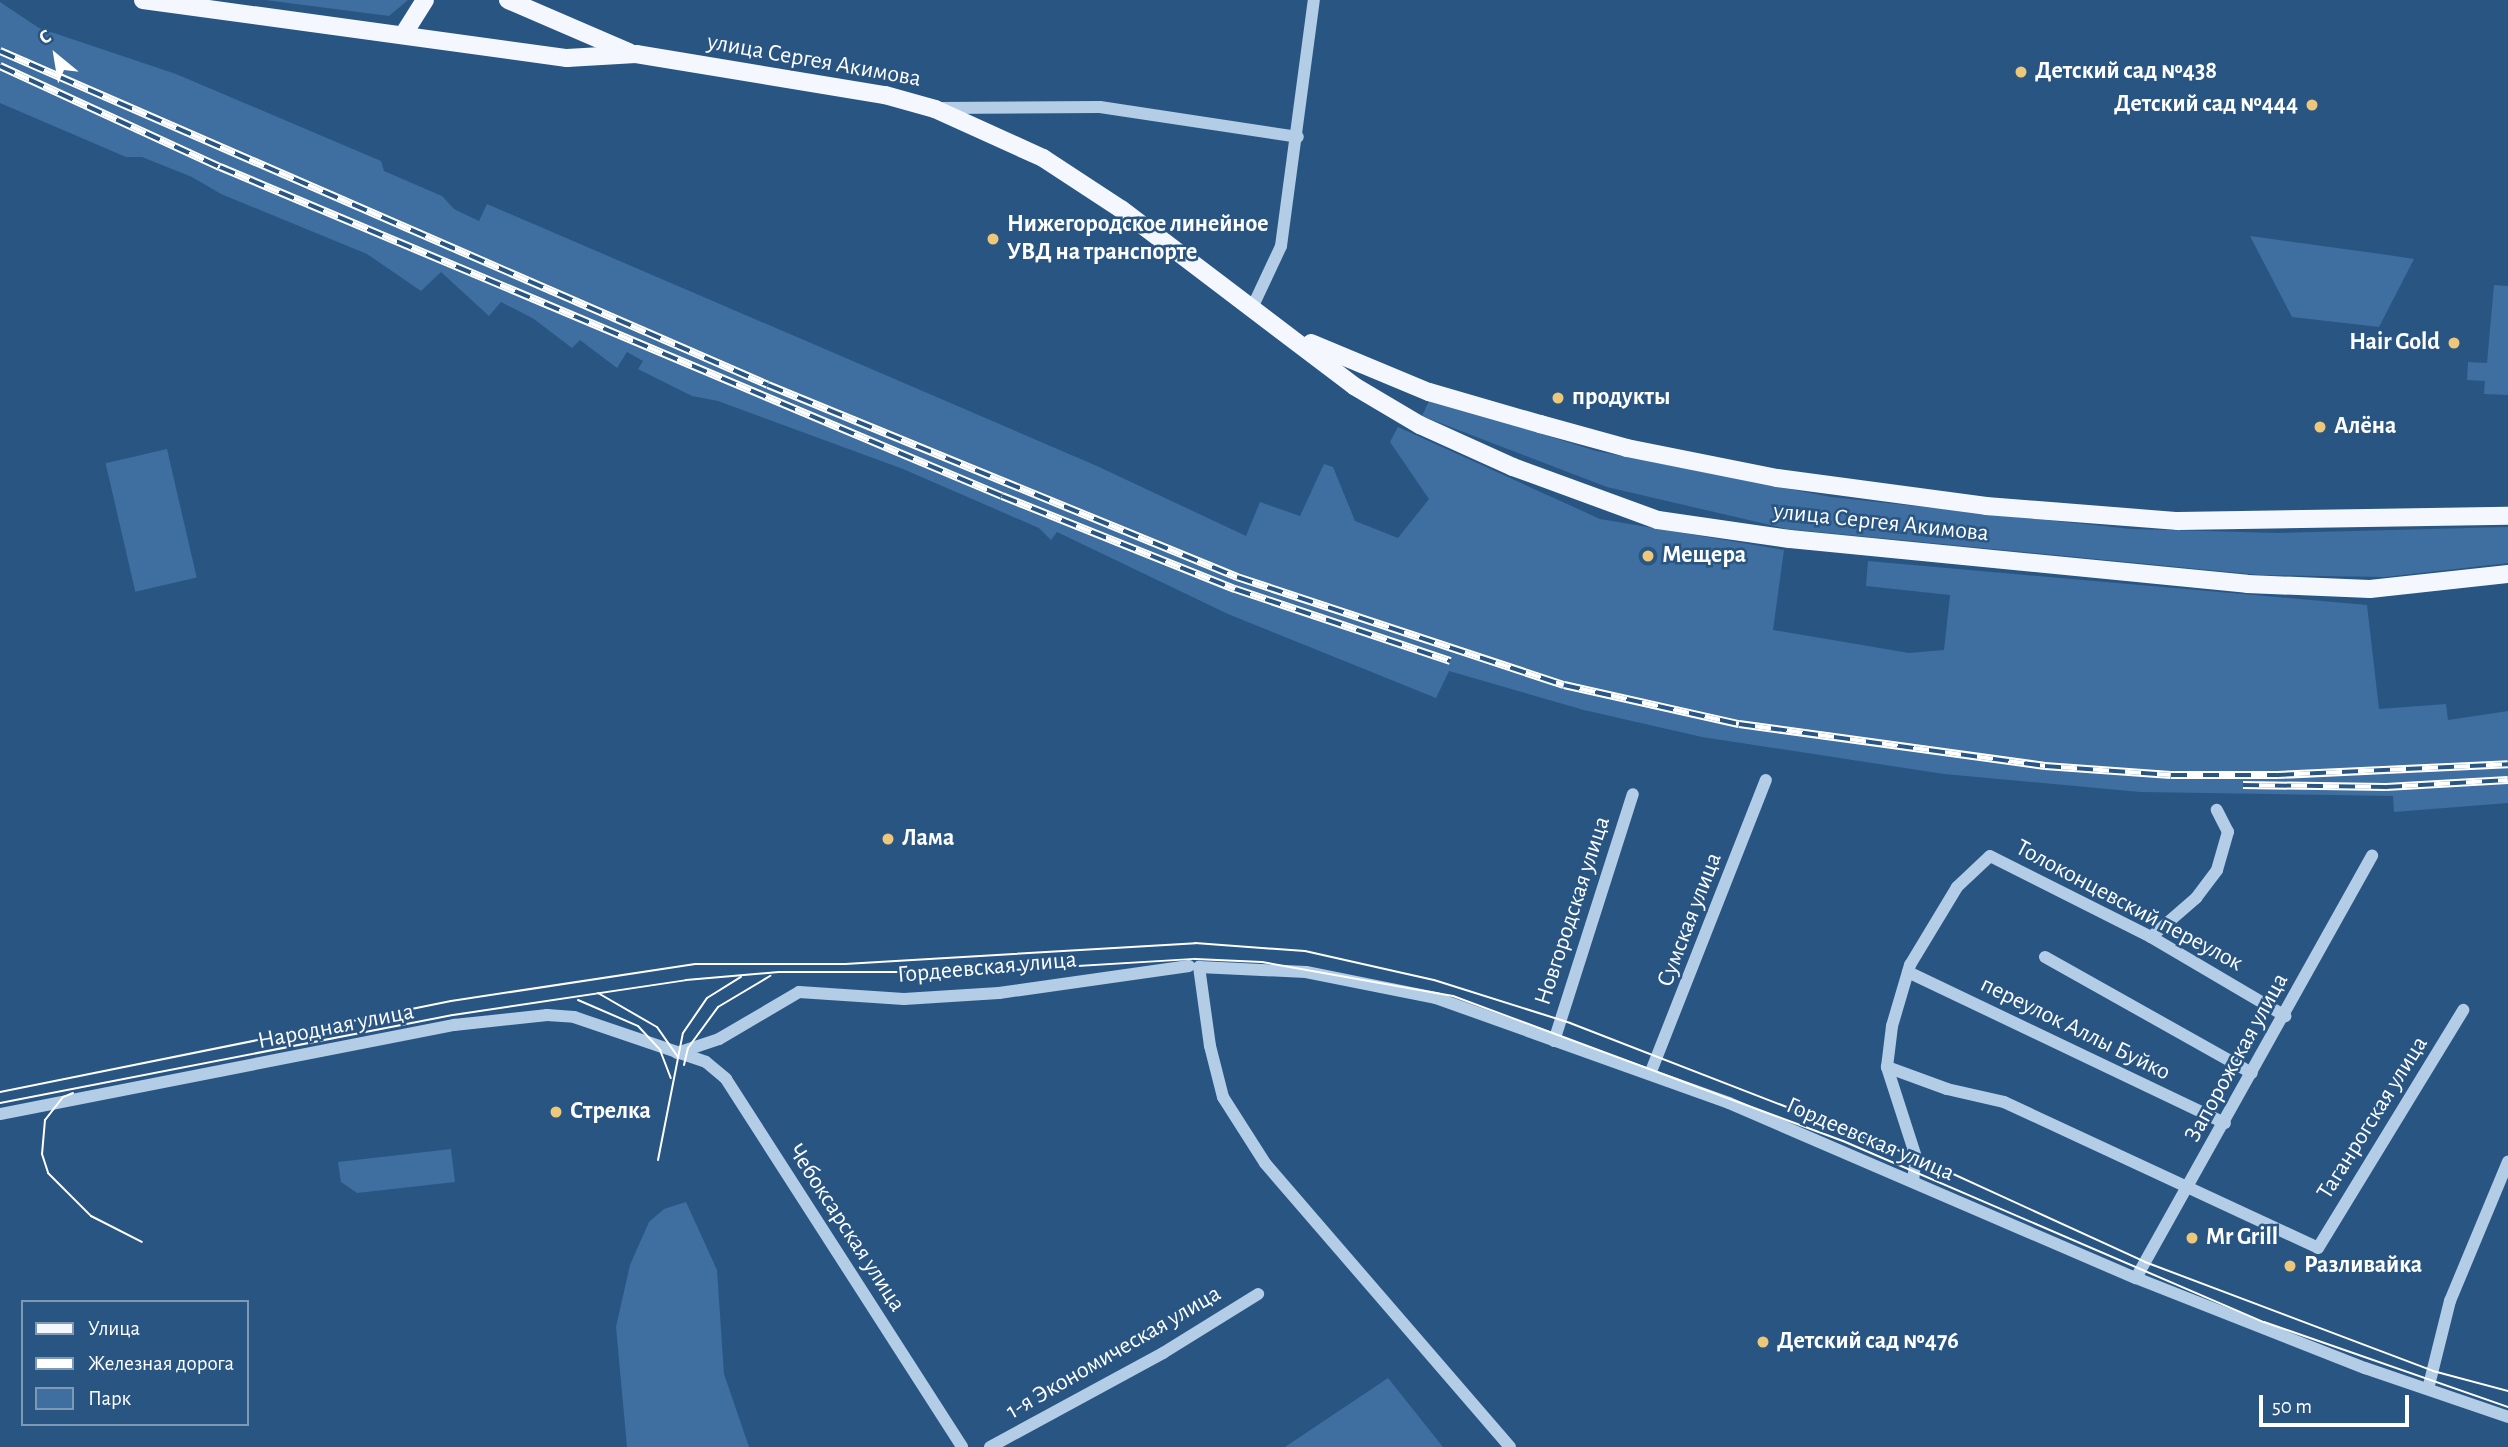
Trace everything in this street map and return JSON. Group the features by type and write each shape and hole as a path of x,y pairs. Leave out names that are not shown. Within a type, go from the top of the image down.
{"main road":[{"name":"улица Сергея Акимова","path":"142,0 568,58 636,54 885,95 935,108 1043,158 1121,209 1294,337 1354,386 1414,421 1612,506 1658,520 1790,539 2247,584 2370,589 2508,574"},
{"path":"403,36 425,0"},
{"name":"улица Сергея Акимова","path":"508,0 636,54"},
{"name":"улица Сергея Акимова","path":"1294,337 1429,392 1627,448 1777,478 1986,506 2178,521 2508,516"},
{"path":"1414,421 1410,408 1417,396 1429,392"}],"street":[{"path":"1252,308 1281,246 1298,136 1314,0"},
{"path":"935,108 1100,107 1298,136"},
{"name":"Сумская улица","path":"1650,1074 1766,780"},
{"name":"Новгородская улица","path":"1554,1041 1633,794"},
{"path":"2151,937 2196,898 2217,870 2228,832 2217,810"},
{"name":"Толоконцевский переулок","path":"1908,972 1957,887 1990,856 2151,937 2285,1016"},
{"name":"Запорожская улица","path":"2136,1278 2188,1191 2372,856"},
{"path":"2045,957 2252,1073"},
{"path":"1194,967 1223,1097 1265,1163 1510,1447"},
{"name":"Гордеевская улица","path":"677,1053 719,1039 799,992 904,999 999,993 1194,967 1306,972 1436,998 1650,1074 1913,1181 2136,1278 2428,1390 2508,1417"},
{"path":"1908,972 1892,1026 1887,1067 1916,1157 1913,1181"},
{"name":"переулок Аллы Буйко","path":"1908,972 2225,1123"},
{"name":"Таганрогская улица","path":"2188,1191 2318,1248 2463,1010"},
{"name":"Народная улица","path":"0,1114 454,1025 520,1017 573,1017 677,1053"},
{"name":"Чебоксарская улица","path":"677,1053 706,1062 726,1079 962,1447"},
{"path":"1887,1067 1947,1089 2004,1102 2188,1191"},
{"path":"2428,1390 2450,1301 2508,1162"},
{"name":"1-я Экономическая улица","path":"990,1447 1163,1353 1258,1294"}],"green space":[{"path":"265,0 408,0 389,16"},
{"path":"0,2 39,28 176,74 381,161 384,171 442,196 454,209 479,221 487,204 1097,466 1246,536 1260,502 1300,516 1324,464 1333,467 1355,521 1398,538 1429,499 1390,442 1398,427 1600,519 1784,550 1773,630 1909,653 1944,650 1950,595 1866,586 1868,561 2367,605 2379,709 2446,704 2448,720 2508,711 2508,803 2394,812 2393,796 2140,792 1944,774 1702,737 1584,710 1449,671 1436,698 1228,614 1057,532 1051,540 1039,528 903,469 718,401 692,396 638,369 643,361 627,352 617,368 580,340 572,348 534,319 501,302 489,316 441,272 421,291 367,254 221,194 192,177 142,157 126,157 0,103"},
{"path":"2250,236 2414,259 2379,327 2292,317"},
{"path":"2494,285 2508,286 2508,395 2484,394 2485,381 2467,380 2468,362 2487,363"},
{"path":"1430,399 1596,451 1831,497 2131,529 2278,533 2508,527 2508,563 2385,577 2260,575 1787,529 1607,487 1422,416"},
{"path":"167,449 197,578 135,592 106,463"},
{"path":"451,1149 455,1182 357,1193 341,1182 338,1162"},
{"path":"686,1202 717,1270 724,1374 749,1447 627,1447 616,1327 630,1265 649,1222 664,1209"},
{"path":"1388,1378 1443,1447 1285,1447"}],"tram line":[{"path":"0,1092 451,1001 695,964 845,964 1195,943 1305,951 1434,980 1570,1023 1916,1157 2145,1262 2433,1371 2508,1391"},
{"path":"0,1103 453,1015 686,980 779,972 980,972 1195,959 1262,962 1453,996 1843,1141 2264,1322 2508,1407"},
{"path":"684,1065 688,1048 718,1007 770,976"},
{"path":"658,1160 683,1033 707,998 741,977"},
{"path":"598,993 657,1027 678,1057"},
{"path":"578,1000 638,1026 660,1050 671,1078"},
{"path":"73,1093 63,1097 45,1120 42,1154 48,1173 91,1216 142,1242"}],"railway":[{"path":"0,51 768,385 1237,577 1564,685 1739,724 2045,766 2171,775 2278,775 2508,764"},
{"path":"0,66 220,167 1002,496 1235,589 1450,661"},
{"path":"2243,785 2386,787 2508,780"}],"place":[{"name":"Детский сад №438","path":"2021,72"},
{"name":"Детский сад №444","path":"2312,105"},
{"name":"Нижегородское линейное УВД на транспорте","path":"993,239"},
{"name":"Hair Gold","path":"2454,343"},
{"name":"продукты","path":"1558,398"},
{"name":"Алёна","path":"2320,427"},
{"name":"Мещера","path":"1648,556"},
{"name":"Лама","path":"888,839"},
{"name":"Стрелка","path":"556,1112"},
{"name":"Mr Grill","path":"2192,1238"},
{"name":"Разливайка","path":"2290,1266"},
{"name":"Детский сад №476","path":"1763,1342"}]}
